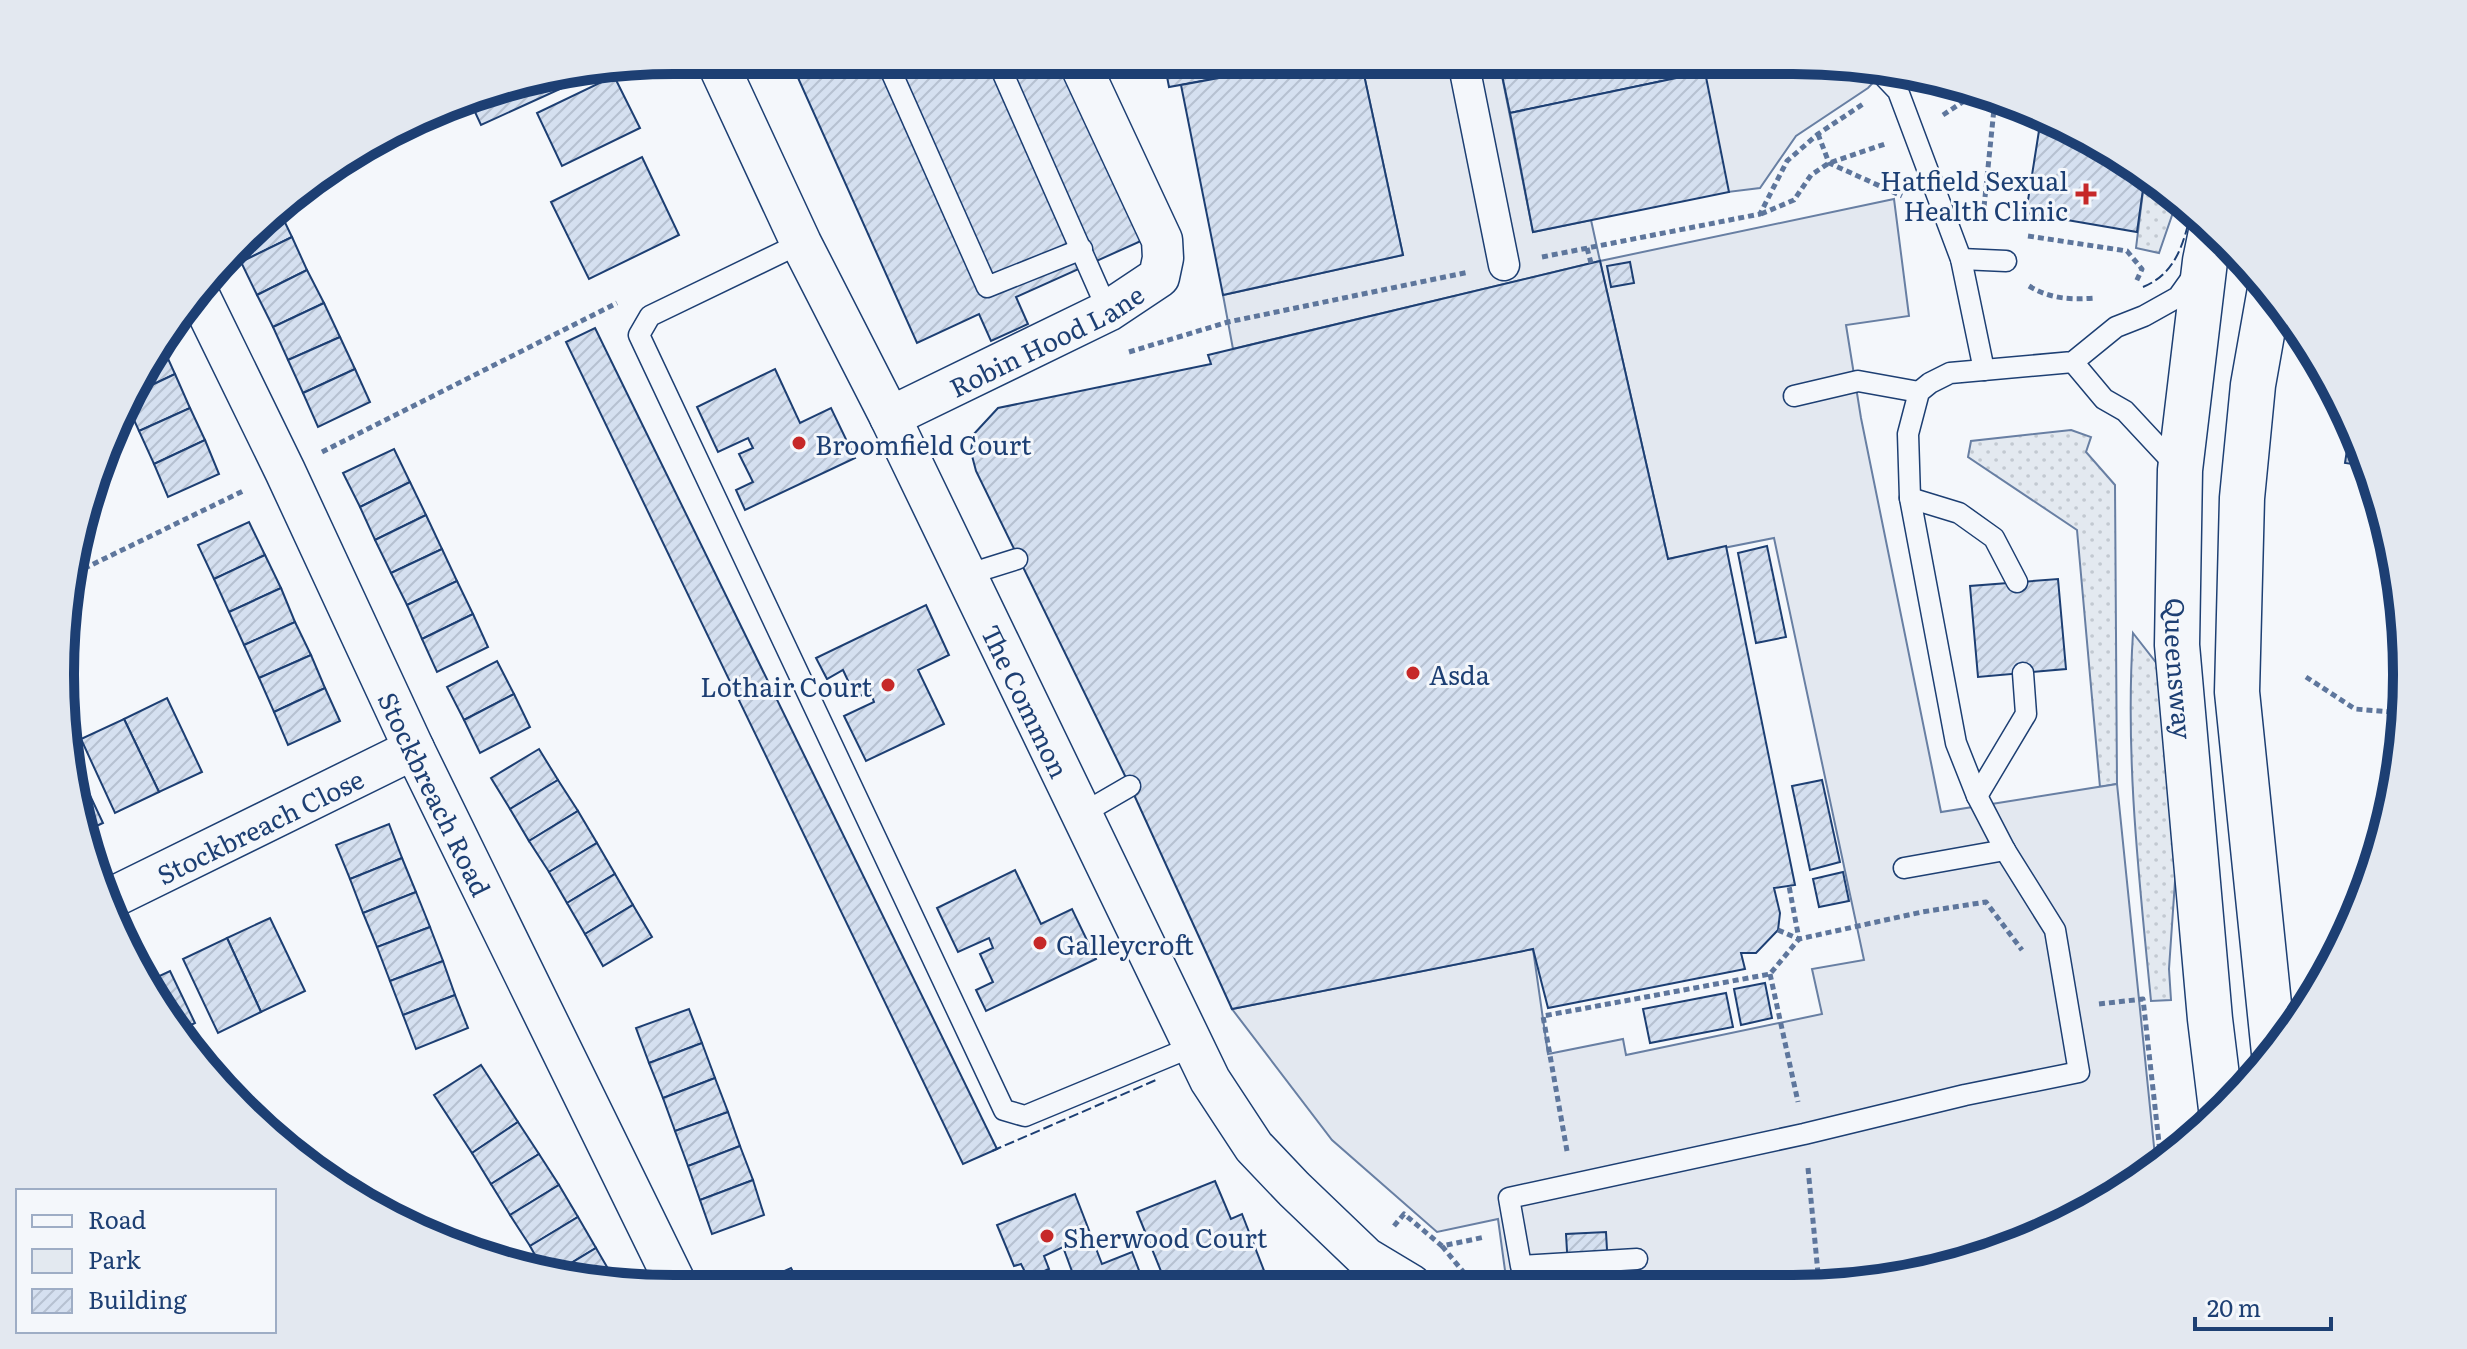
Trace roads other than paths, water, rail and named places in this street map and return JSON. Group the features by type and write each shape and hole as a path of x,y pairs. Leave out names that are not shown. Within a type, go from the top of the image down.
{"main road":[{"name":"Queensway","path":"2208,244 2180,470 2177,645 2219,1096"},
{"name":"Queensway","path":"2267,306 2253,385 2242,498 2237,692 2272,1036"}],"street":[{"name":"The Common","path":"723,74 801,243 890,417 1210,1080 1254,1147 1366,1258 1394,1275"},
{"name":"Robin Hood Lane","path":"890,417 1108,311 1159,277 1163,258 1162,240 1085,74"},
{"path":"1466,74 1504,265"},
{"name":"Stockbreach Road","path":"203,303 414,749 672,1275"},
{"name":"Stockbreach Close","path":"117,895 414,749"}],"lane":[{"path":"892,74 987,287 1082,249"},
{"path":"1003,74 1108,311"},
{"path":"1890,82 1898,91 1961,259 1984,370"},
{"path":"801,243 650,316 639,335 1004,1110 1025,1116 1194,1046"},
{"path":"1637,1259 1521,1266 1509,1198 2079,1072 2055,930 2005,850 1977,796 1952,727 1910,498 1908,434 1919,392 1930,383 1950,373 2073,362 2116,327 2178,297 2208,244"},
{"path":"1961,259 2006,261"},
{"path":"2073,362 2104,399 2125,411 2180,470"},
{"path":"1794,396 1858,381 1919,392"},
{"path":"1910,498 1959,513 1994,538 2017,582"},
{"path":"966,575 1017,559"},
{"path":"1977,796 2026,714 2023,673"},
{"path":"1080,815 1130,786"},
{"path":"1904,868 2005,850"}],"place":[{"name":"Hatfield Sexual Health Clinic","path":"2086,194"},
{"name":"Broomfield Court","path":"799,443"},
{"name":"Asda","path":"1413,673"},
{"name":"Lothair Court","path":"888,685"},
{"name":"Galleycroft","path":"1040,943"},
{"name":"Sherwood Court","path":"1047,1236"}]}
